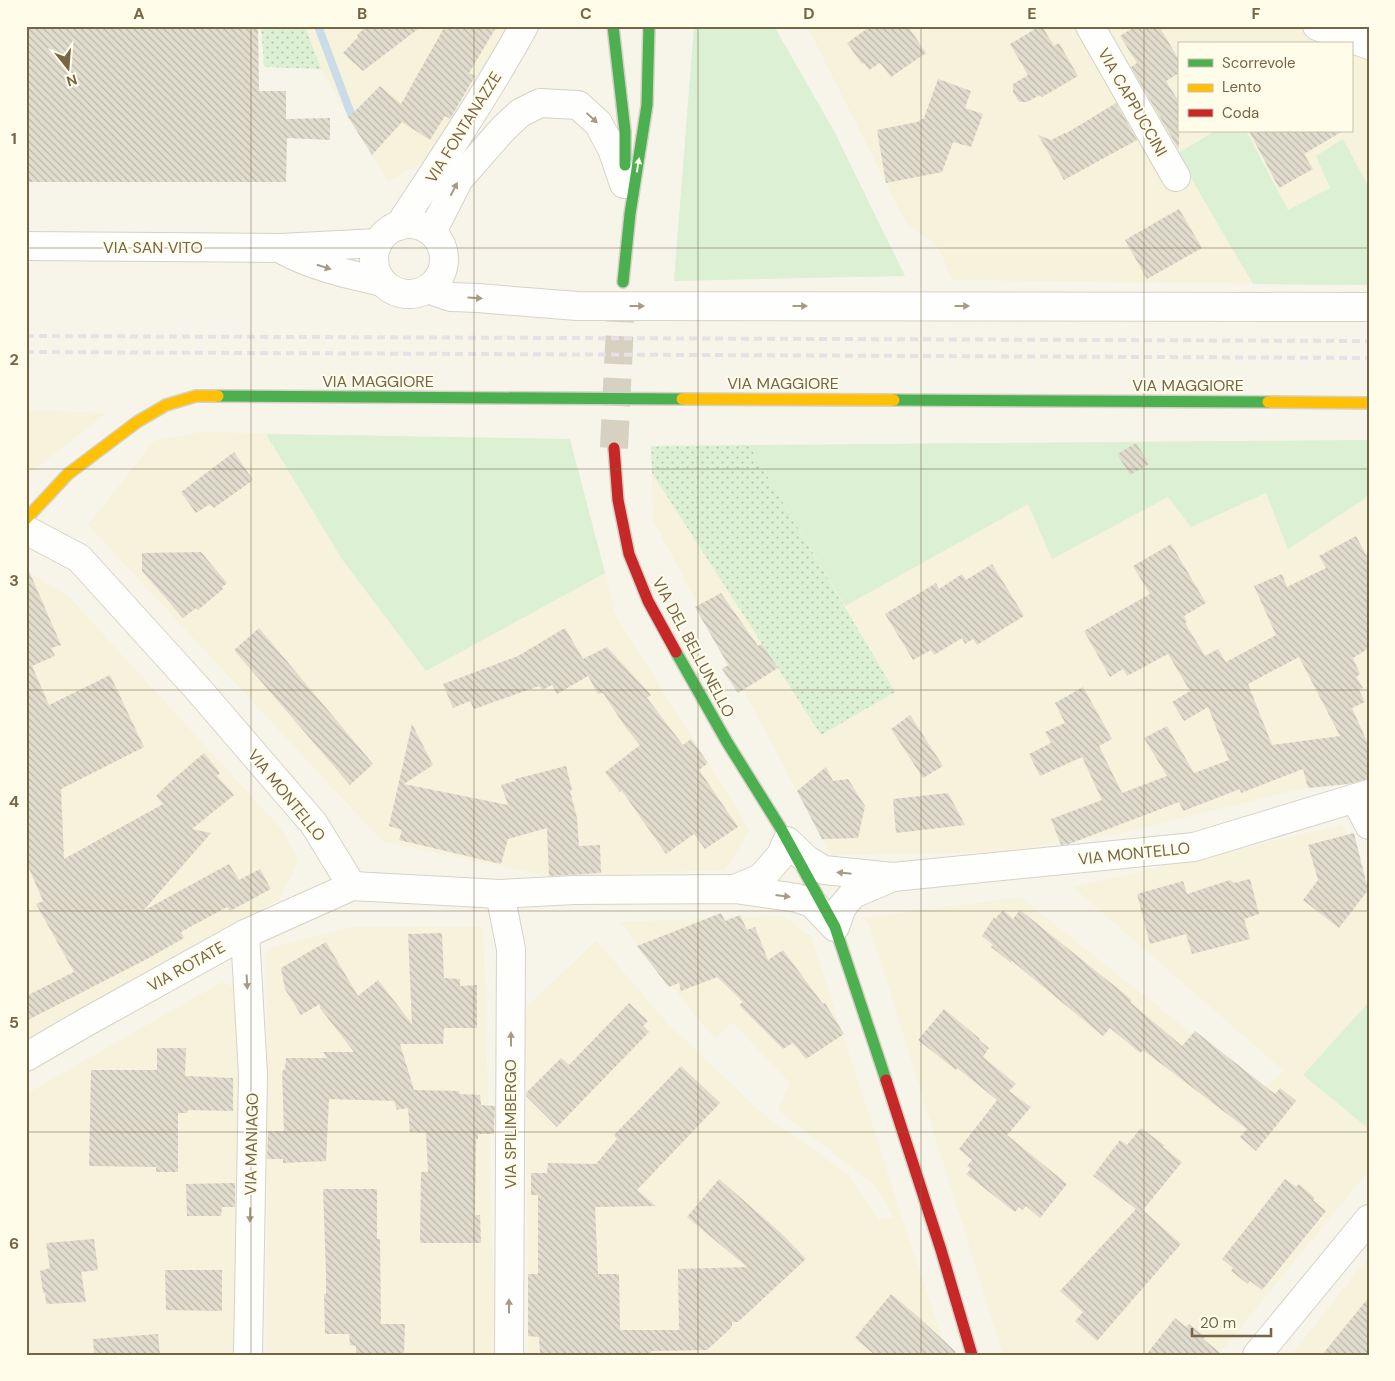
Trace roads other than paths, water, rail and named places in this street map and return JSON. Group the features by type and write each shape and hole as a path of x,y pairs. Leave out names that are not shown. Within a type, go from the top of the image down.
{"street":[{"name":"VIA FONTANAZZE","path":"399,226 509,54 524,26"},
{"path":"612,26 625,131 628,201 622,282"},
{"path":"628,201 647,105 649,26"},
{"name":"VIA CAPPUCCINI","path":"1090,26 1176,177"},
{"path":"1318,26 1369,45"},
{"path":"432,232 459,179 503,129 520,113 540,103 578,105 598,123 612,149 628,201"},
{"path":"410,224 422,226 432,232 439,240 445,262 436,282 418,294 408,295 399,293 382,282 374,263 378,243 384,235 391,229 410,224"},
{"name":"VIA SAN VITO","path":"26,246 280,248 378,243"},
{"name":"VIA SAN VITO","path":"280,248 299,259 382,282"},
{"path":"428,289 451,298 478,298 577,306 1369,307"},
{"name":"VIA MAGGIORE","path":"26,519 68,474 137,422 166,405 196,396 1369,402"},
{"name":"VIA DEL BELLUNELLO","path":"614,448 618,500 629,554 648,601 727,742 787,841 835,926 972,1355"},
{"name":"VIA MONTELLO","path":"26,530 79,558 198,688 314,824 352,886"},
{"path":"1362,796 1369,825"},
{"name":"VIA MONTELLO","path":"893,877 1194,847 1362,796"},
{"path":"735,889 761,878 781,855 787,841 807,860 824,870 893,877"},
{"path":"352,886 500,894 574,890 735,889 805,900 812,903 835,926 842,907 853,894 893,877"},
{"name":"VIA ROTATE","path":"26,1057 245,934 352,886"},
{"name":"VIA SPILIMBERGO","path":"500,894 511,949 509,1355"},
{"name":"VIA MANIAGO","path":"245,934 253,1075 248,1355"},
{"path":"1257,1355 1369,1219"}],"waterway":[{"path":"318,26 351,114"}],"tunnel":[{"path":"614,448 622,284"}],"railway":[{"path":"26,336 1369,341"},
{"path":"26,352 1369,358"}]}
